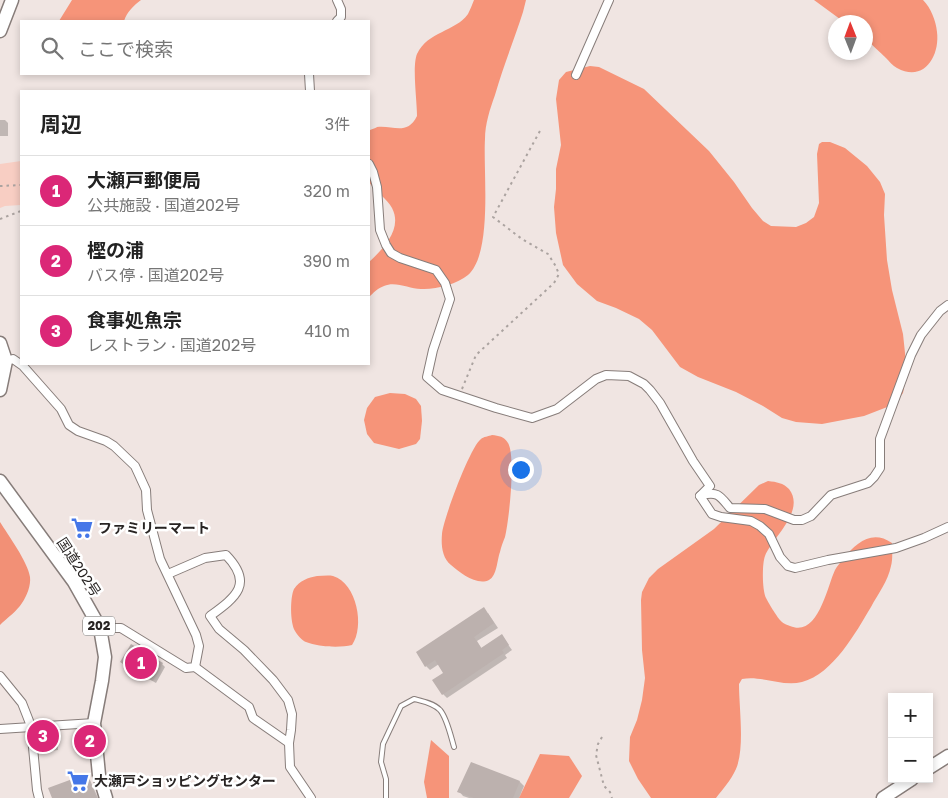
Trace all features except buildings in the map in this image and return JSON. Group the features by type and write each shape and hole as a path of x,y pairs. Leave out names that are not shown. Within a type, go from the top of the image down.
{"main road":[{"path":"0,31 12,0"},
{"path":"0,343 6,361 0,390"},
{"name":"国道202号","path":"0,481 74,582 100,628 105,657 94,722 99,775 106,798"},
{"path":"933,765 948,756"},
{"path":"884,798 906,783"}],"street":[{"path":"337,0 341,9 341,17 338,20"},
{"path":"576,75 609,0"},
{"path":"310,75 310,90"},
{"path":"370,166 377,187 380,230 386,245 391,253 400,258 436,270 445,283 450,299 433,350 427,377 442,390 532,418 557,409 596,379 606,375 629,376 644,384 660,403 693,461 710,486 700,496"},
{"path":"700,496 712,492 720,495 730,508 765,509 794,520 802,520 811,516 831,495 868,483 880,468 880,439 911,355 921,335 940,311 948,305"},
{"path":"6,361 13,359 20,364"},
{"path":"22,365 61,409 70,425 78,431 106,441 114,446 135,466 146,490 147,510 160,559 196,635 199,646 194,668"},
{"path":"700,496 712,514 751,521 760,526 768,534 780,557 788,566 795,568 896,548 948,527"},
{"path":"168,574 205,558 226,555 232,562 241,579 240,587 229,602 210,616 218,629 244,650 273,680 288,700 292,714 292,730 289,743 290,767 311,798"},
{"path":"100,628 121,628 186,668 194,668 249,707 253,718 289,743"},
{"path":"0,676 22,703 30,726 39,798"},
{"path":"0,729 94,722"}],"lane":[{"path":"386,798 386,778 381,762 383,744 401,706 414,699 427,702 440,710 447,723 454,747"}],"path":[{"path":"459,396 476,355 554,283 559,274 548,254 522,239 493,217 541,129"},
{"path":"0,186 20,185"},
{"path":"0,220 20,211"},
{"path":"602,737 598,744 596,755 604,786 610,792 612,798"}],"shaded area":[{"path":"72,0 141,0 131,9 124,20 60,20"},
{"path":"474,0 526,0 487,122 485,133 484,231 476,264 468,275 446,286 421,289 389,285 380,288 370,296 370,261 390,238 395,223 395,216 390,204 370,183 370,130 377,127 404,128 413,122 417,116 415,75 417,54 428,41 456,25 468,14"},
{"path":"814,0 923,0 931,11 936,28 937,41 933,58 922,70 915,72 907,72 897,68 873,46 873,15 834,15"},
{"path":"590,66 599,67 644,89 709,151 752,208 763,221 771,226 796,227 814,217 819,203 817,154 819,144 822,142 830,142 845,148 867,166 880,182 885,194 884,215 887,260 903,334 907,372 903,393 895,404 864,416 822,424 796,422 782,418 736,392 698,377 680,367 652,330 639,319 597,301 577,284 563,265 556,233 554,207 556,169 561,145 556,99 559,80 566,72"},
{"path":"20,161 20,205 0,208 0,164"},
{"path":"390,393 405,394 416,399 421,406 420,439 416,444 399,449 374,443 367,434 364,420 367,408 375,397"},
{"path":"492,435 505,439 510,450 512,474 510,504 505,537 495,571 489,580 479,581 464,575 448,562 443,551 442,534 452,500 470,455 481,439"},
{"path":"768,481 784,485 789,489 793,497 791,515 765,556 763,565 763,583 766,598 782,622 800,628 808,625 820,609 836,568 854,547 865,540 878,537 892,543 890,572 851,640 834,661 813,678 794,683 757,678 742,679 739,684 741,739 739,760 732,777 716,798 651,798 629,761 630,737 637,720 645,678 642,650 642,592 649,578 658,569 714,529 759,485"},
{"path":"0,522 22,556 30,580 26,597 22,603 0,625"},
{"path":"317,576 333,576 341,580 353,596 358,617 358,628 352,645 329,646 311,644 303,640 295,631 291,610 294,589 302,581"},
{"path":"431,740 449,756 449,798 427,798 424,782"},
{"path":"540,754 569,756 582,776 569,798 519,798"}],"place":[{"name":"ファミリーマート","path":"82,528"},
{"name":"大瀬戸郵便局","path":"141,663"},
{"name":"食事処魚宗","path":"43,736"},
{"name":"樫の浦","path":"90,741"},
{"name":"大瀬戸ショッピングセンター","path":"78,781"}]}
